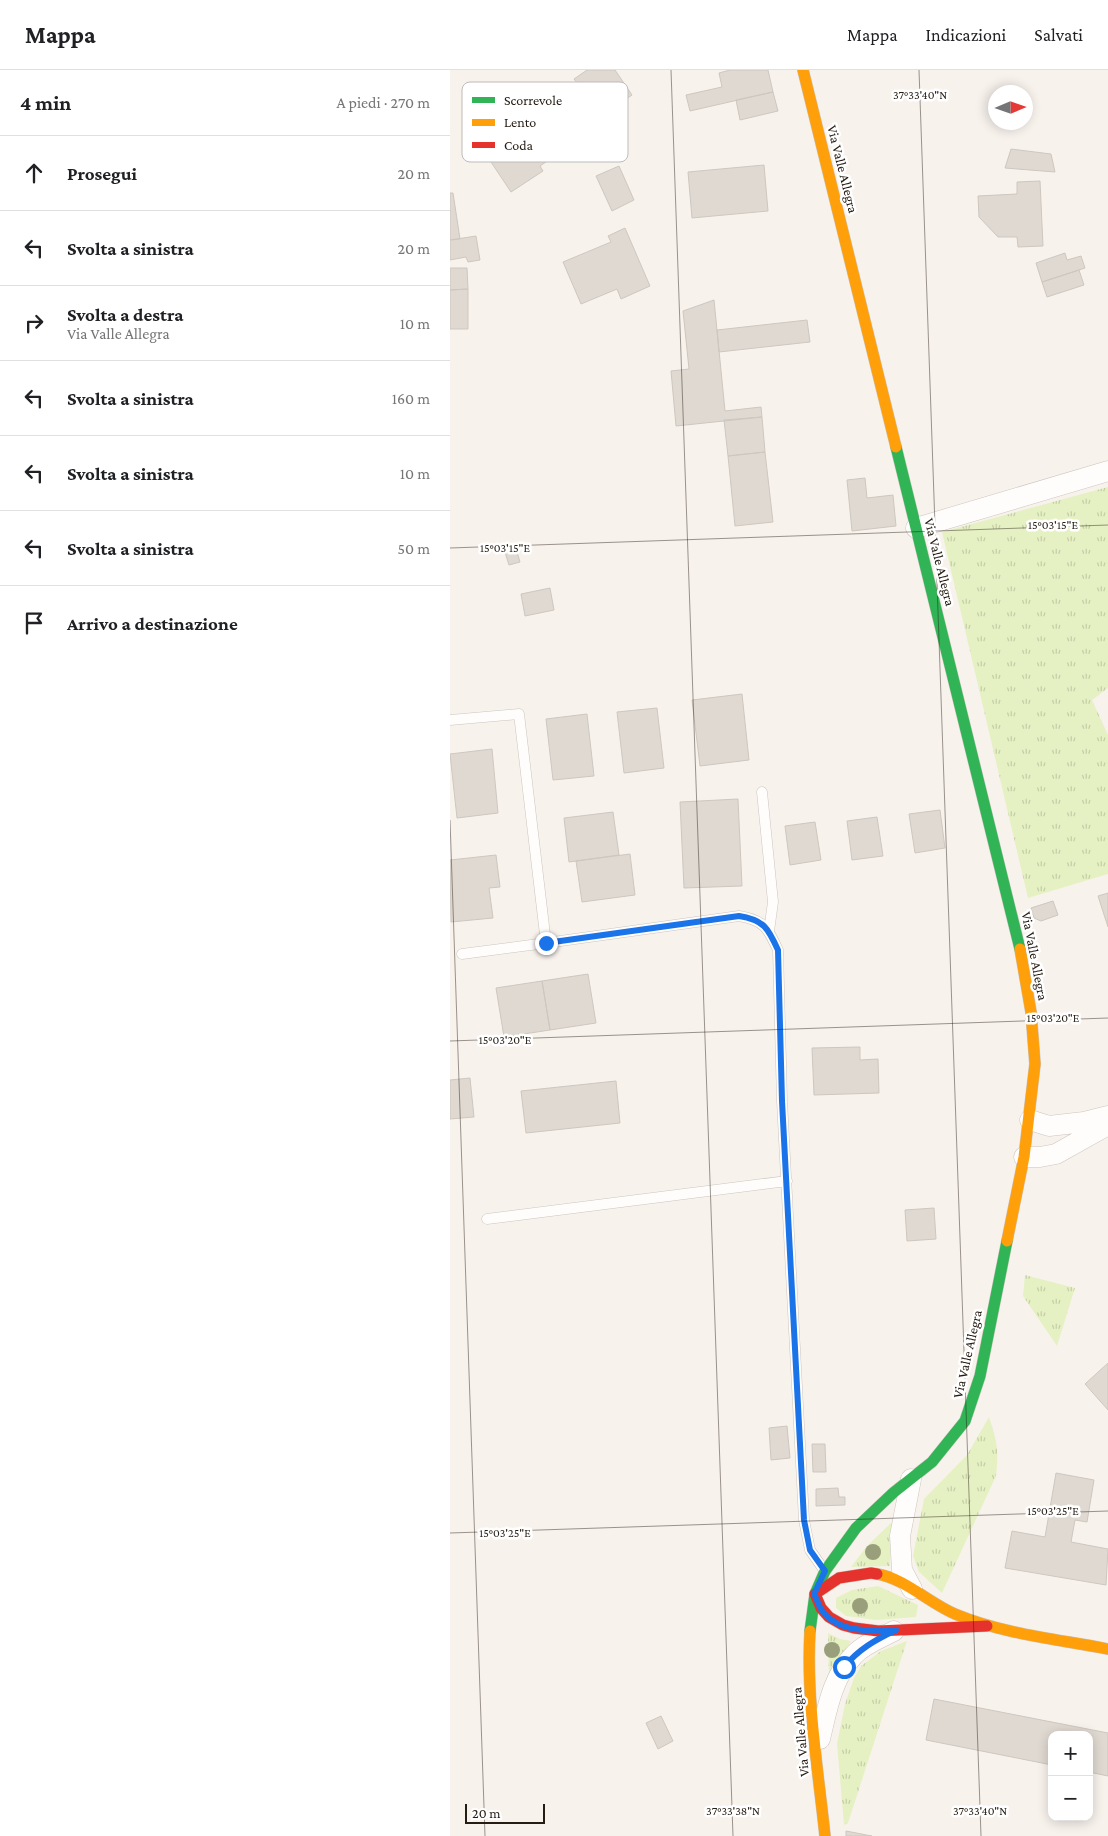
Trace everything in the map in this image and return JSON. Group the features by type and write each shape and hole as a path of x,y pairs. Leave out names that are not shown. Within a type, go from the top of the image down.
{"main road":[{"name":"Via Valle Allegra","path":"804,70 1021,954 1030,1012 1035,1064 1030,1120 1024,1157 980,1376 965,1421 932,1462 856,1528 825,1571 814,1594 809,1650 816,1755 825,1836"},
{"path":"987,1626 953,1613 885,1575 871,1573 839,1578 814,1594 821,1610 830,1619 862,1630 987,1626 1108,1648"}],"street":[{"path":"916,528 1108,471"},
{"path":"1030,1120 1049,1126 1084,1122 1108,1116"},
{"path":"1024,1157 1056,1154 1108,1125"},
{"path":"911,1479 900,1536 902,1570 912,1589"},
{"path":"816,1755 833,1690 844,1667 854,1654 875,1640 896,1630"}],"lane":[{"path":"450,720 518,714 546,943"},
{"path":"762,792 773,902 769,931"},
{"path":"462,954 739,916 755,919 769,931 778,950 782,1101 804,1520 810,1550 825,1571"},
{"path":"487,1219 787,1180"}],"green space":[{"path":"1108,487 1108,688 1092,700 1108,735 1108,874 1028,898 942,532"},
{"path":"1025,1275 1075,1288 1057,1346 1023,1296"},
{"path":"989,1417 997,1446 996,1476 942,1593 919,1572 913,1556 924,1499 967,1455"},
{"path":"892,1522 890,1566 851,1567 867,1546"},
{"path":"878,1586 918,1605 916,1617 876,1620 846,1616 836,1608 836,1598 852,1590"},
{"path":"828,1633 840,1639 851,1641 829,1677"},
{"path":"907,1641 848,1823 844,1825 837,1744 845,1704 854,1678 861,1666 881,1651"}],"building":[{"path":"587,70 615,70 623,82 576,82 574,79"},
{"path":"730,70 768,70 773,92 690,111 686,95 722,87 719,73"},
{"path":"628,89 632,95 628,98"},
{"path":"773,92 778,111 740,120 736,100"},
{"path":"1011,149 1051,154 1055,172 1005,168"},
{"path":"491,162 546,162 540,166 543,171 511,192"},
{"path":"764,165 768,211 692,218 688,172"},
{"path":"619,166 634,200 612,211 596,176"},
{"path":"1040,181 1043,246 1018,247 1017,237 998,237 979,217 978,196 1017,194 1017,182"},
{"path":"450,193 453,193 460,239 450,240"},
{"path":"625,228 650,286 621,299 617,289 581,304 563,262 611,242 608,236"},
{"path":"476,236 480,260 468,262 466,257 450,260 450,240"},
{"path":"1065,253 1067,260 1081,256 1085,268 1042,282 1036,263"},
{"path":"450,268 467,268 468,289 450,290"},
{"path":"1079,270 1084,285 1047,297 1042,282"},
{"path":"468,289 468,329 450,329 450,290"},
{"path":"714,300 725,411 761,407 762,417 676,426 671,371 689,369 683,311"},
{"path":"807,320 810,342 719,352 717,330"},
{"path":"762,417 765,452 728,456 724,420"},
{"path":"765,452 773,522 735,526 728,456"},
{"path":"865,478 867,498 893,495 896,526 852,531 847,480"},
{"path":"515,545 520,562 509,565 504,549"},
{"path":"550,588 554,610 525,616 521,594"},
{"path":"742,694 749,760 700,766 692,700"},
{"path":"657,708 664,768 624,773 617,712"},
{"path":"587,714 594,776 553,780 546,719"},
{"path":"492,749 498,813 457,818 450,754"},
{"path":"738,799 742,886 684,888 680,802"},
{"path":"940,810 945,848 915,853 909,814"},
{"path":"613,812 619,855 569,862 564,818"},
{"path":"877,817 883,856 852,860 847,821"},
{"path":"815,822 821,860 790,865 785,826"},
{"path":"630,854 635,895 582,902 576,861"},
{"path":"496,855 500,887 489,888 493,918 451,922 450,860"},
{"path":"1108,893 1108,927 1098,896"},
{"path":"1053,901 1058,915 1041,921 1034,918 1031,908"},
{"path":"588,974 596,1023 550,1030 542,981"},
{"path":"542,981 550,1030 504,1037 496,988"},
{"path":"860,1047 860,1060 878,1059 879,1093 814,1095 812,1048"},
{"path":"470,1078 474,1117 450,1119 450,1080"},
{"path":"616,1081 620,1123 526,1133 521,1091"},
{"path":"934,1208 936,1239 907,1241 905,1210"},
{"path":"1108,1363 1108,1410 1085,1384"},
{"path":"787,1426 790,1458 771,1460 769,1428"},
{"path":"812,1444 825,1444 826,1472 813,1472"},
{"path":"1056,1473 1094,1480 1087,1522 1075,1520 1071,1542 1108,1549 1106,1585 1005,1568 1012,1531 1045,1537"},
{"path":"838,1488 839,1497 845,1497 845,1505 816,1506 816,1489"},
{"path":"934,1699 1108,1733 1108,1776 1093,1773 1093,1731 1048,1731 1048,1764 926,1740"},
{"path":"661,1716 673,1741 658,1749 646,1723"},
{"path":"846,1831 872,1836 846,1836"}],"traffic: fast":[{"path":"896,447 1020,949"},
{"path":"810,1631 815,1594 825,1571 856,1528 893,1493 932,1462 965,1421 980,1376 1007,1241"}],"traffic: slow":[{"path":"803,70 896,447"},
{"path":"1007,1241 1024,1157 1035,1064 1031,1012 1020,949"},
{"path":"877,1574 897,1580 945,1609 973,1621 1030,1635 1108,1649"},
{"path":"810,1631 811,1708 825,1836"}],"traffic: jam":[{"path":"877,1574 871,1573 839,1578 815,1594 821,1608 829,1617 843,1625 878,1631 987,1626"}],"route":[{"path":"546,943 739,916 755,919 769,931 778,950 782,1101 804,1520 810,1550 825,1571 814,1594 821,1610 830,1619 862,1630 896,1630 875,1640 854,1654 844,1667"}]}
